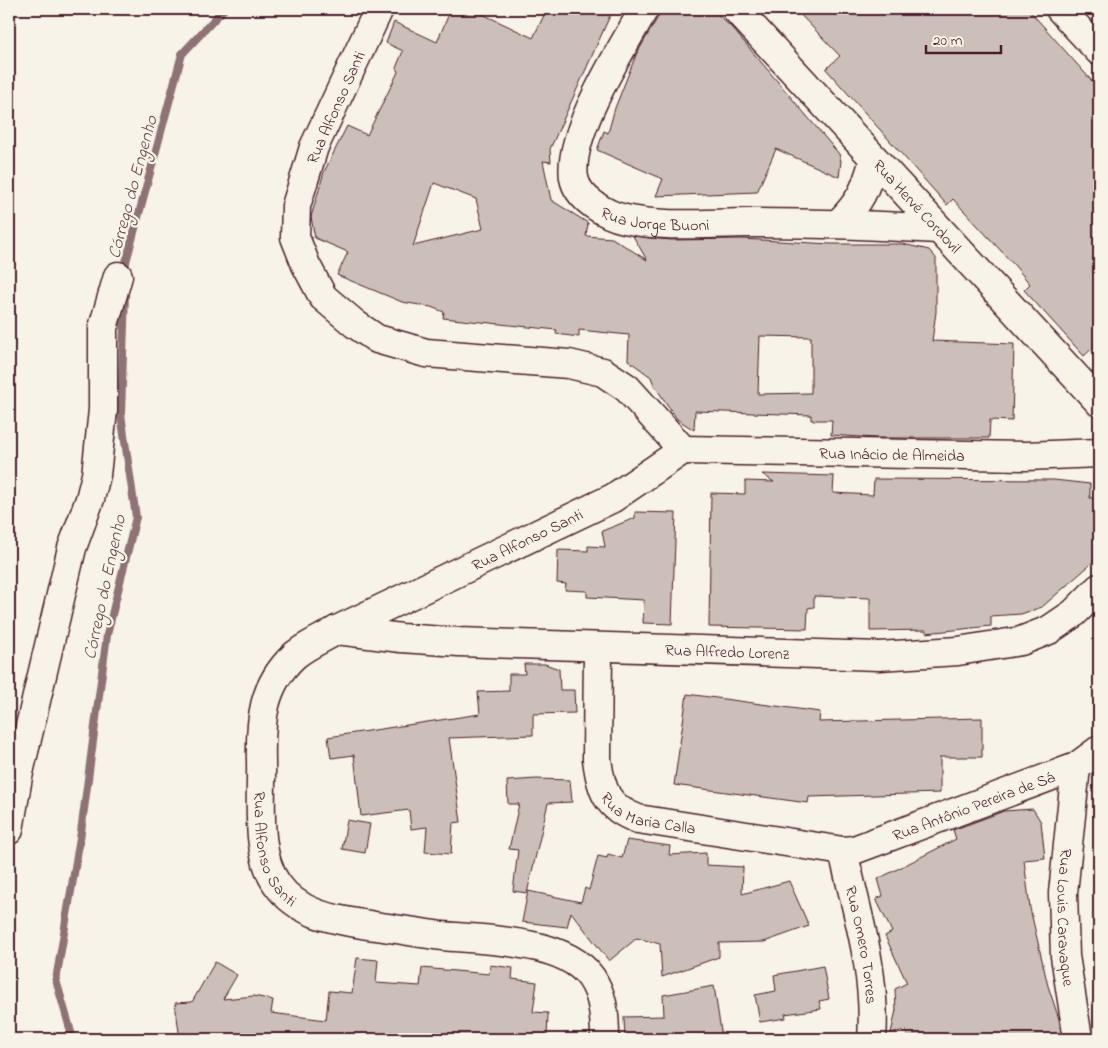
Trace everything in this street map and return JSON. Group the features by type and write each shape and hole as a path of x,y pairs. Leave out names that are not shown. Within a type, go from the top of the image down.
{"street":[{"name":"Rua Alfonso Santi","path":"379,9 314,147 296,206 296,237 306,265 323,297 355,324 377,339 426,353 569,364 603,372 628,388 683,450 613,498 338,630 296,654 277,677 267,698 260,725 263,847 266,862 276,884 291,900 327,918 440,935 512,943 548,950 566,956 580,966 595,982 601,999 606,1039"},
{"name":"Rua Jorge Buoni","path":"644,9 584,121 575,154 574,179 583,196 604,211 624,219 672,224 839,223 938,229"},
{"name":"Rua Hervé Cordovil","path":"736,9 1099,402"},
{"path":"1060,9 1099,51"},
{"path":"839,223 856,206 863,194 874,160"},
{"path":"9,830 18,777 72,548 90,499 96,475 103,410 103,328 118,276"},
{"name":"Rua Inácio de Almeida","path":"683,450 1026,456 1099,453"},
{"name":"Rua Alfredo Lorenz","path":"338,630 401,638 598,647 879,656 958,651 1021,641 1049,630 1074,613 1099,588"},
{"name":"Rua Maria Calla","path":"598,647 597,759 599,777 611,804 621,813 638,819 843,851"},
{"name":"Rua Antônio Pereira de Sá","path":"843,851 862,847 1076,766 1099,750"},
{"name":"Rua Louis Caravaque","path":"1076,766 1063,894 1065,956 1078,1039"},
{"name":"Rua Omero Torres","path":"843,851 870,971 872,986 872,1039"}],"building":[{"path":"451,9 472,9 533,38 547,9 613,9 550,149 551,162 543,161 551,200 588,223 586,236 612,238 647,260 633,236 671,240 742,239 831,244 903,244 929,250 936,258 936,312 932,341 1014,344 1012,421 990,420 989,438 876,438 831,435 832,420 811,420 811,415 695,411 694,430 677,419 654,385 651,377 628,360 629,335 579,330 579,337 556,334 557,330 443,318 444,312 431,307 402,302 337,275 348,252 315,238 311,217 324,172 347,126 367,135 398,72 396,68 403,51 386,43 394,22 437,42","holes":["434,183 476,199 483,229 413,246","760,336 811,337 811,393 758,394"]},
{"path":"660,9 712,9 733,29 839,154 841,161 839,177 776,149 757,192 656,196 663,179 597,150 604,131 608,133 615,108 636,55 658,17"},
{"path":"795,9 1028,9 1099,89 1099,342 1084,356 1024,290 1030,284 1015,266 953,199 947,205 826,69 840,56"},
{"path":"762,474 834,476 833,493 873,495 874,479 1054,480 1090,484 1090,498 1099,498 1099,554 1090,565 1042,607 1021,614 991,616 991,626 926,633 926,630 870,631 870,598 814,596 814,607 808,608 807,629 709,627 711,493 745,494 745,481 774,482"},
{"path":"635,512 676,513 672,624 643,623 644,600 587,597 587,591 565,590 566,584 557,583 558,550 588,551 588,546 605,547 602,531 635,518"},
{"path":"524,664 545,664 559,669 560,690 574,690 575,713 533,714 533,735 449,738 461,822 453,823 451,854 425,852 427,827 411,829 409,810 361,816 354,755 331,758 328,737 480,714 478,692 509,691 509,674 525,674"},
{"path":"687,694 820,712 819,722 982,718 982,757 940,757 940,793 809,797 808,803 674,785"},
{"path":"536,779 570,780 572,802 548,803 527,893 513,891 518,850 509,849 519,804 508,804 507,781"},
{"path":"1033,809 1041,822 1045,858 1024,860 1030,908 1048,986 1059,1019 1062,1039 908,1039 906,1030 891,1033 896,1010 895,989 907,983 885,936 892,932 876,899 883,896 878,879 956,839 953,830 1004,811"},
{"path":"347,820 370,824 365,853 342,849"},
{"path":"627,840 670,846 669,855 706,853 706,865 743,867 742,894 789,881 809,926 764,942 719,943 719,957 662,977 660,944 637,938 609,961 571,912 567,927 522,922 528,891 581,902 585,888 589,890 598,856 607,858 608,854 622,858"},
{"path":"357,958 378,960 376,983 420,986 422,968 489,974 490,965 513,968 512,979 537,982 533,1012 548,1013 547,1039 400,1039 375,1036 375,1039 180,1039 175,1003 192,1002 215,962 237,975 223,999 254,996 273,1000 271,1013 326,1020 329,991 352,993"},
{"path":"823,966 829,999 819,1001 821,1009 785,1014 786,1018 760,1022 755,995 776,991 774,975"},
{"path":"714,986 722,1038 625,1039 624,1017 664,1016 663,995"}],"waterway":[{"name":"Córrego do Engenho","path":"125,276 126,262 182,54 224,9"},
{"name":"Córrego do Engenho","path":"73,1039 56,980 81,832 107,635 136,517 121,414 125,295"}]}
